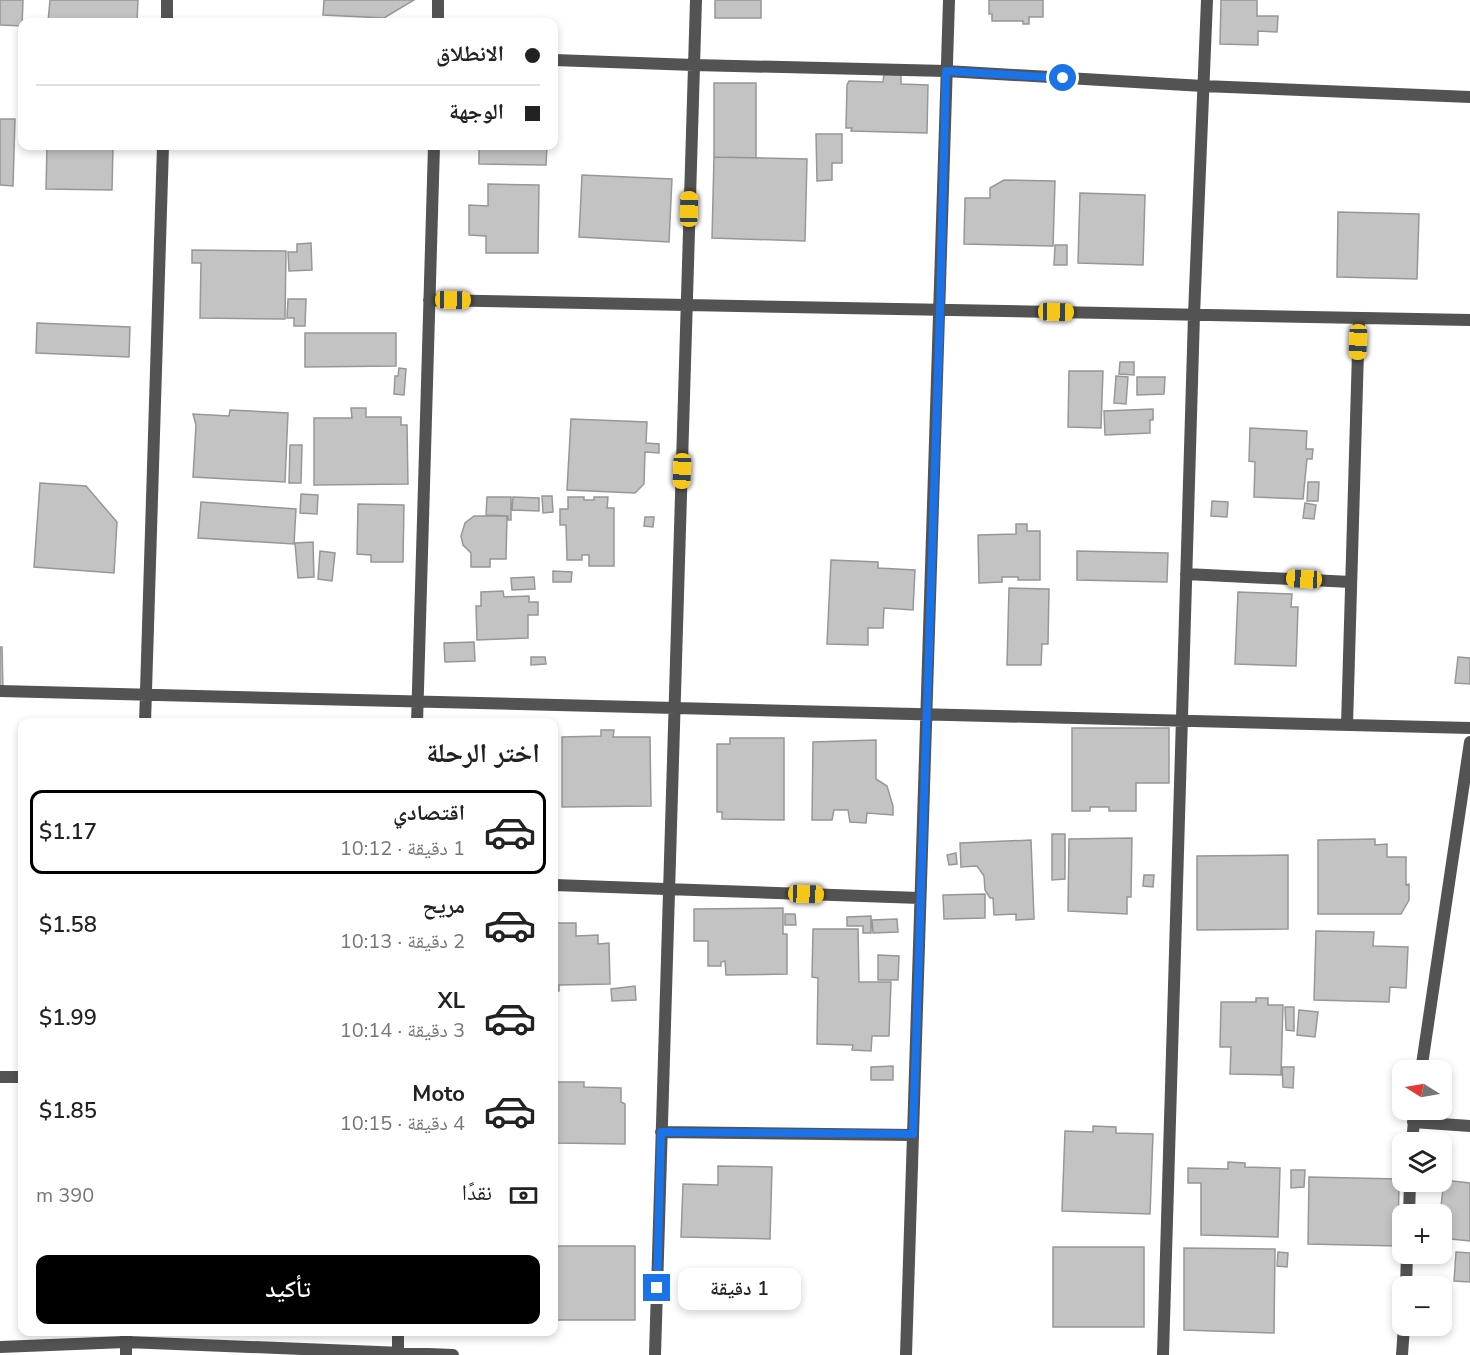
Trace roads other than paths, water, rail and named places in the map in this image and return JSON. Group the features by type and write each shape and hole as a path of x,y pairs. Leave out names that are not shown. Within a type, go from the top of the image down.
{"street":[{"path":"167,0 167,18"},
{"path":"438,0 438,18"},
{"path":"655,1355 696,0"},
{"path":"906,1355 949,0"},
{"path":"1163,1355 1194,315 1207,0"},
{"path":"558,60 946,71 1203,86 1470,97"},
{"path":"146,718 163,150"},
{"path":"417,718 434,150"},
{"path":"429,300 1470,320"},
{"path":"1347,725 1359,318"},
{"path":"1186,574 1351,582"},
{"path":"0,690 1470,728"},
{"path":"1423,1060 1470,742"},
{"path":"558,885 920,898"},
{"path":"0,1077 18,1077"},
{"path":"1436,1120 1470,1126"},
{"path":"661,1132 913,1134"},
{"path":"398,1336 398,1354"},
{"path":"1402,1355 1403,1336"},
{"path":"126,1337 126,1355"},
{"path":"0,1347 126,1337 398,1354 453,1355"}]}
